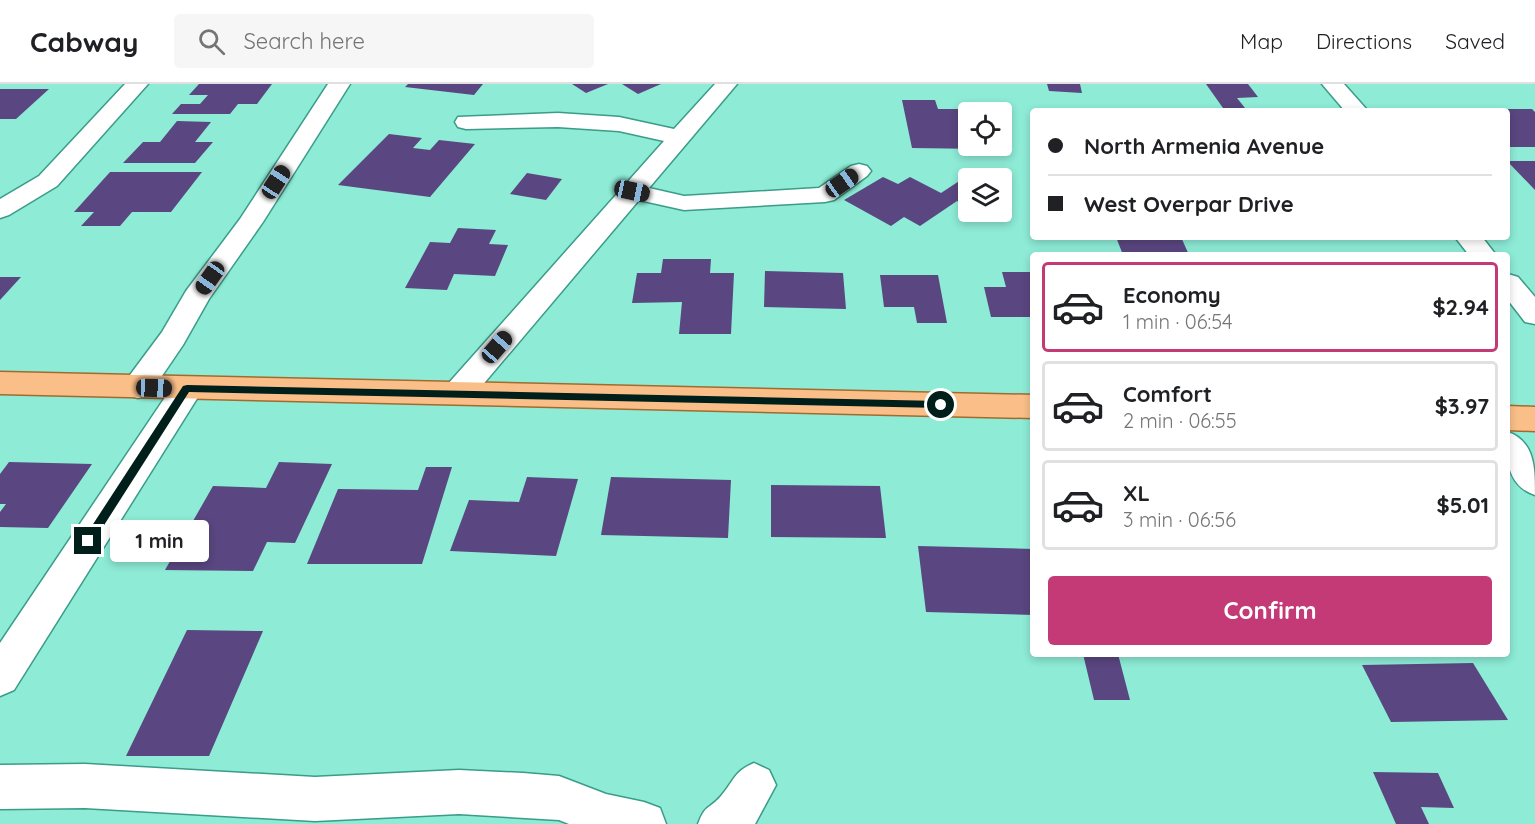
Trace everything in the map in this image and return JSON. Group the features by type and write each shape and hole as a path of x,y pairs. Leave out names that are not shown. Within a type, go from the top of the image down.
{"main road":[{"path":"0,383 1030,407"},
{"path":"1510,418 1535,419"}],"street":[{"path":"0,210 48,181 137,84"},
{"path":"138,387 173,338 196,297 250,222 339,84"},
{"path":"458,393 726,84"},
{"path":"1333,84 1354,108"},
{"path":"466,122 558,120 619,124 679,137"},
{"path":"632,191 684,203 825,195 858,171"},
{"path":"1470,240 1480,252"},
{"path":"1510,285 1535,315"},
{"path":"0,677 187,388"},
{"path":"1510,447 1535,483"},
{"path":"720,824 736,813 754,785"},
{"path":"0,787 85,786 315,799 459,792 523,795 559,798 606,816 644,824"}],"building":[{"path":"199,84 272,84 257,104 238,104 230,114 172,114 181,104 200,104 208,95 189,95"},
{"path":"408,84 483,84 474,95 405,87"},
{"path":"572,84 608,84 586,93"},
{"path":"622,84 661,84 638,94"},
{"path":"1047,84 1080,84 1082,93 1049,91"},
{"path":"1206,84 1248,84 1258,97 1237,98 1245,108 1223,108"},
{"path":"0,89 49,89 16,119 0,119"},
{"path":"902,100 935,100 938,109 958,109 958,149 912,148"},
{"path":"1510,109 1532,109 1535,112 1535,147 1510,147"},
{"path":"177,121 211,122 195,142 213,142 195,163 123,163 143,142 160,142"},
{"path":"389,134 422,138 413,148 430,150 439,140 475,144 430,197 338,185"},
{"path":"1510,161 1535,161 1535,190 1510,164"},
{"path":"110,172 202,172 171,212 132,212 120,226 81,226 94,212 74,212"},
{"path":"527,173 562,179 546,200 510,194"},
{"path":"883,177 898,184 910,177 941,193 958,182 958,202 920,226 904,217 891,226 844,200"},
{"path":"458,228 496,230 489,244 508,245 495,276 454,274 447,290 405,288 430,242 450,243"},
{"path":"1117,240 1182,240 1188,252 1122,252"},
{"path":"663,259 711,259 710,273 734,273 731,334 679,334 682,302 632,303 637,273 661,273"},
{"path":"765,271 843,273 846,309 764,307"},
{"path":"1002,272 1030,272 1030,317 991,317 984,287 1006,287"},
{"path":"880,275 938,275 947,323 917,323 914,307 884,307"},
{"path":"0,277 21,277 0,300"},
{"path":"9,462 92,464 48,528 0,527 0,512 6,504 0,504 0,474"},
{"path":"279,462 332,464 295,543 267,542 253,571 165,570 213,486 266,488"},
{"path":"426,467 452,467 422,564 307,564 338,489 418,490"},
{"path":"527,477 578,479 556,556 450,551 469,500 519,502"},
{"path":"611,477 731,480 728,538 601,535"},
{"path":"771,485 880,486 886,538 771,537"},
{"path":"918,546 1030,549 1030,615 926,612"},
{"path":"187,630 263,631 209,756 126,756"},
{"path":"1084,657 1119,657 1130,700 1094,700"},
{"path":"1473,663 1508,720 1391,722 1362,665"},
{"path":"1373,772 1438,773 1454,808 1421,807 1429,824 1396,824"}],"route":[{"path":"88,541 187,388 941,405"}]}
